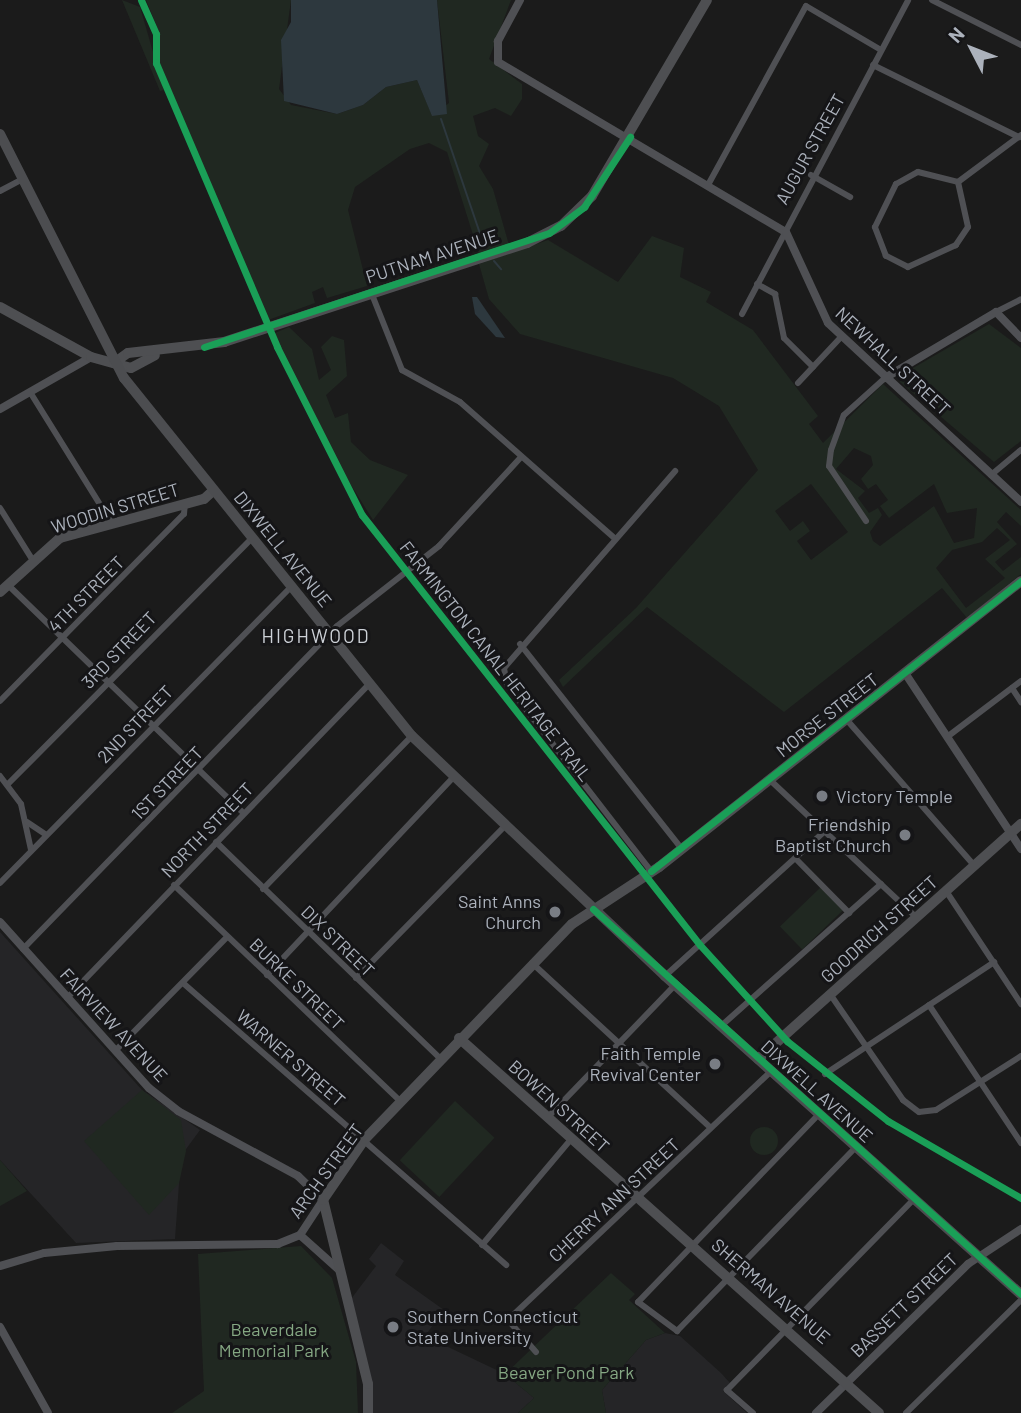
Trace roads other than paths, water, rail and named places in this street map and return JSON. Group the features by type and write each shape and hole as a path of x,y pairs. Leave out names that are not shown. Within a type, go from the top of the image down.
{"main road":[{"name":"PUTNAM AVENUE","path":"0,307 91,358 137,368 155,355 224,342 549,233 584,207 630,137 707,0"},
{"name":"DIXWELL AVENUE","path":"0,134 114,363 412,736 452,779 665,976 1021,1294"},
{"name":"WOODIN STREET","path":"4,588 32,559 60,538 185,503 214,490"},
{"name":"MORSE STREET","path":"593,909 682,849 1021,581"},
{"name":"GOODRICH STREET","path":"758,1059 1021,824"},
{"name":"ARCH STREET","path":"323,1200 365,1139 531,962 593,909"},
{"name":"BOWEN STREET","path":"459,1038 639,1196"},
{"name":"SHERMAN AVENUE","path":"639,1196 848,1381 879,1413"},
{"path":"323,1200 338,1269 369,1384 368,1413"}],"street":[{"name":"NEWHALL STREET","path":"520,0 498,41 498,62 630,137 782,230 793,241 815,305 841,337 1021,502"},
{"name":"AUGUR STREET","path":"741,314 811,175 908,0"},
{"path":"932,0 1021,46"},
{"path":"708,184 806,6 881,50"},
{"path":"873,65 1020,136 958,182"},
{"path":"918,172 958,182 968,221 961,240 918,266 891,261 875,227 896,184 918,172"},
{"path":"811,175 850,197"},
{"path":"0,191 23,179"},
{"path":"757,284 775,295 784,338 813,367"},
{"path":"372,292 402,370 460,402 614,538"},
{"path":"866,521 829,466 831,450 844,415 885,378 1021,299"},
{"path":"996,312 1021,338"},
{"path":"798,383 841,337"},
{"path":"0,409 91,358"},
{"path":"30,392 111,522"},
{"path":"991,475 1021,450"},
{"name":"1ST STREET","path":"23,949 329,634 439,546 521,457"},
{"path":"651,871 507,685 504,668 520,644 675,471"},
{"name":"4TH STREET","path":"0,701 184,514 185,503"},
{"path":"0,508 32,559"},
{"name":"3RD STREET","path":"8,784 252,538"},
{"name":"2ND STREET","path":"0,883 291,587"},
{"path":"4,588 63,637 243,813"},
{"path":"520,644 682,849"},
{"path":"905,673 1021,849"},
{"path":"947,737 1021,681"},
{"name":"NORTH STREET","path":"67,998 369,684"},
{"path":"1012,688 1021,702"},
{"path":"846,719 974,865"},
{"path":"263,889 412,736"},
{"path":"0,776 8,784 27,822 31,850"},
{"path":"267,975 452,779"},
{"path":"769,780 826,830 916,917"},
{"path":"27,822 46,835"},
{"path":"356,978 504,827"},
{"path":"665,976 826,830"},
{"name":"DIX STREET","path":"216,842 441,1059"},
{"path":"796,859 849,912"},
{"path":"720,1026 881,884"},
{"name":"BURKE STREET","path":"174,885 401,1102"},
{"path":"946,891 1021,1004"},
{"name":"FAIRVIEW AVENUE","path":"0,922 115,1051 178,1111 298,1176 323,1200"},
{"path":"115,1051 227,937"},
{"path":"531,962 711,1128"},
{"path":"825,1074 993,962"},
{"name":"WARNER STREET","path":"184,983 506,1265"},
{"path":"548,1117 675,985"},
{"path":"830,994 903,1100 919,1112 936,1110 1021,1056"},
{"path":"929,1005 1021,1143"},
{"name":"CHERRY ANN STREET","path":"536,1352 508,1320 771,1071"},
{"path":"819,1114 636,1299 673,1332 856,1147"},
{"path":"482,1245 572,1138"},
{"path":"753,1413 727,1390 914,1199"},
{"name":"ARCH STREET","path":"0,1266 43,1253 152,1244 232,1248 300,1235 323,1200"},
{"name":"BASSETT STREET","path":"816,1413 979,1256 1021,1229"},
{"path":"300,1235 338,1269"},
{"path":"906,1413 1021,1300"},
{"path":"0,1327 48,1413"}],"waterway":[{"path":"441,119 485,248"},
{"path":"494,261 501,269"}],"place":[{"name":"Victory Temple","path":"822,796"},
{"name":"Friendship Baptist Church","path":"905,835"},
{"name":"Saint Anns Church","path":"555,912"},
{"name":"Faith Temple Revival Center","path":"715,1064"},
{"name":"Southern Connecticut State University","path":"393,1327"}],"district":[{"name":"HIGHWOOD","path":"316,636"}],"park label":[{"name":"Beaverdale Memorial Park","path":"274,1340"},
{"name":"Beaver Pond Park","path":"566,1372"}]}
